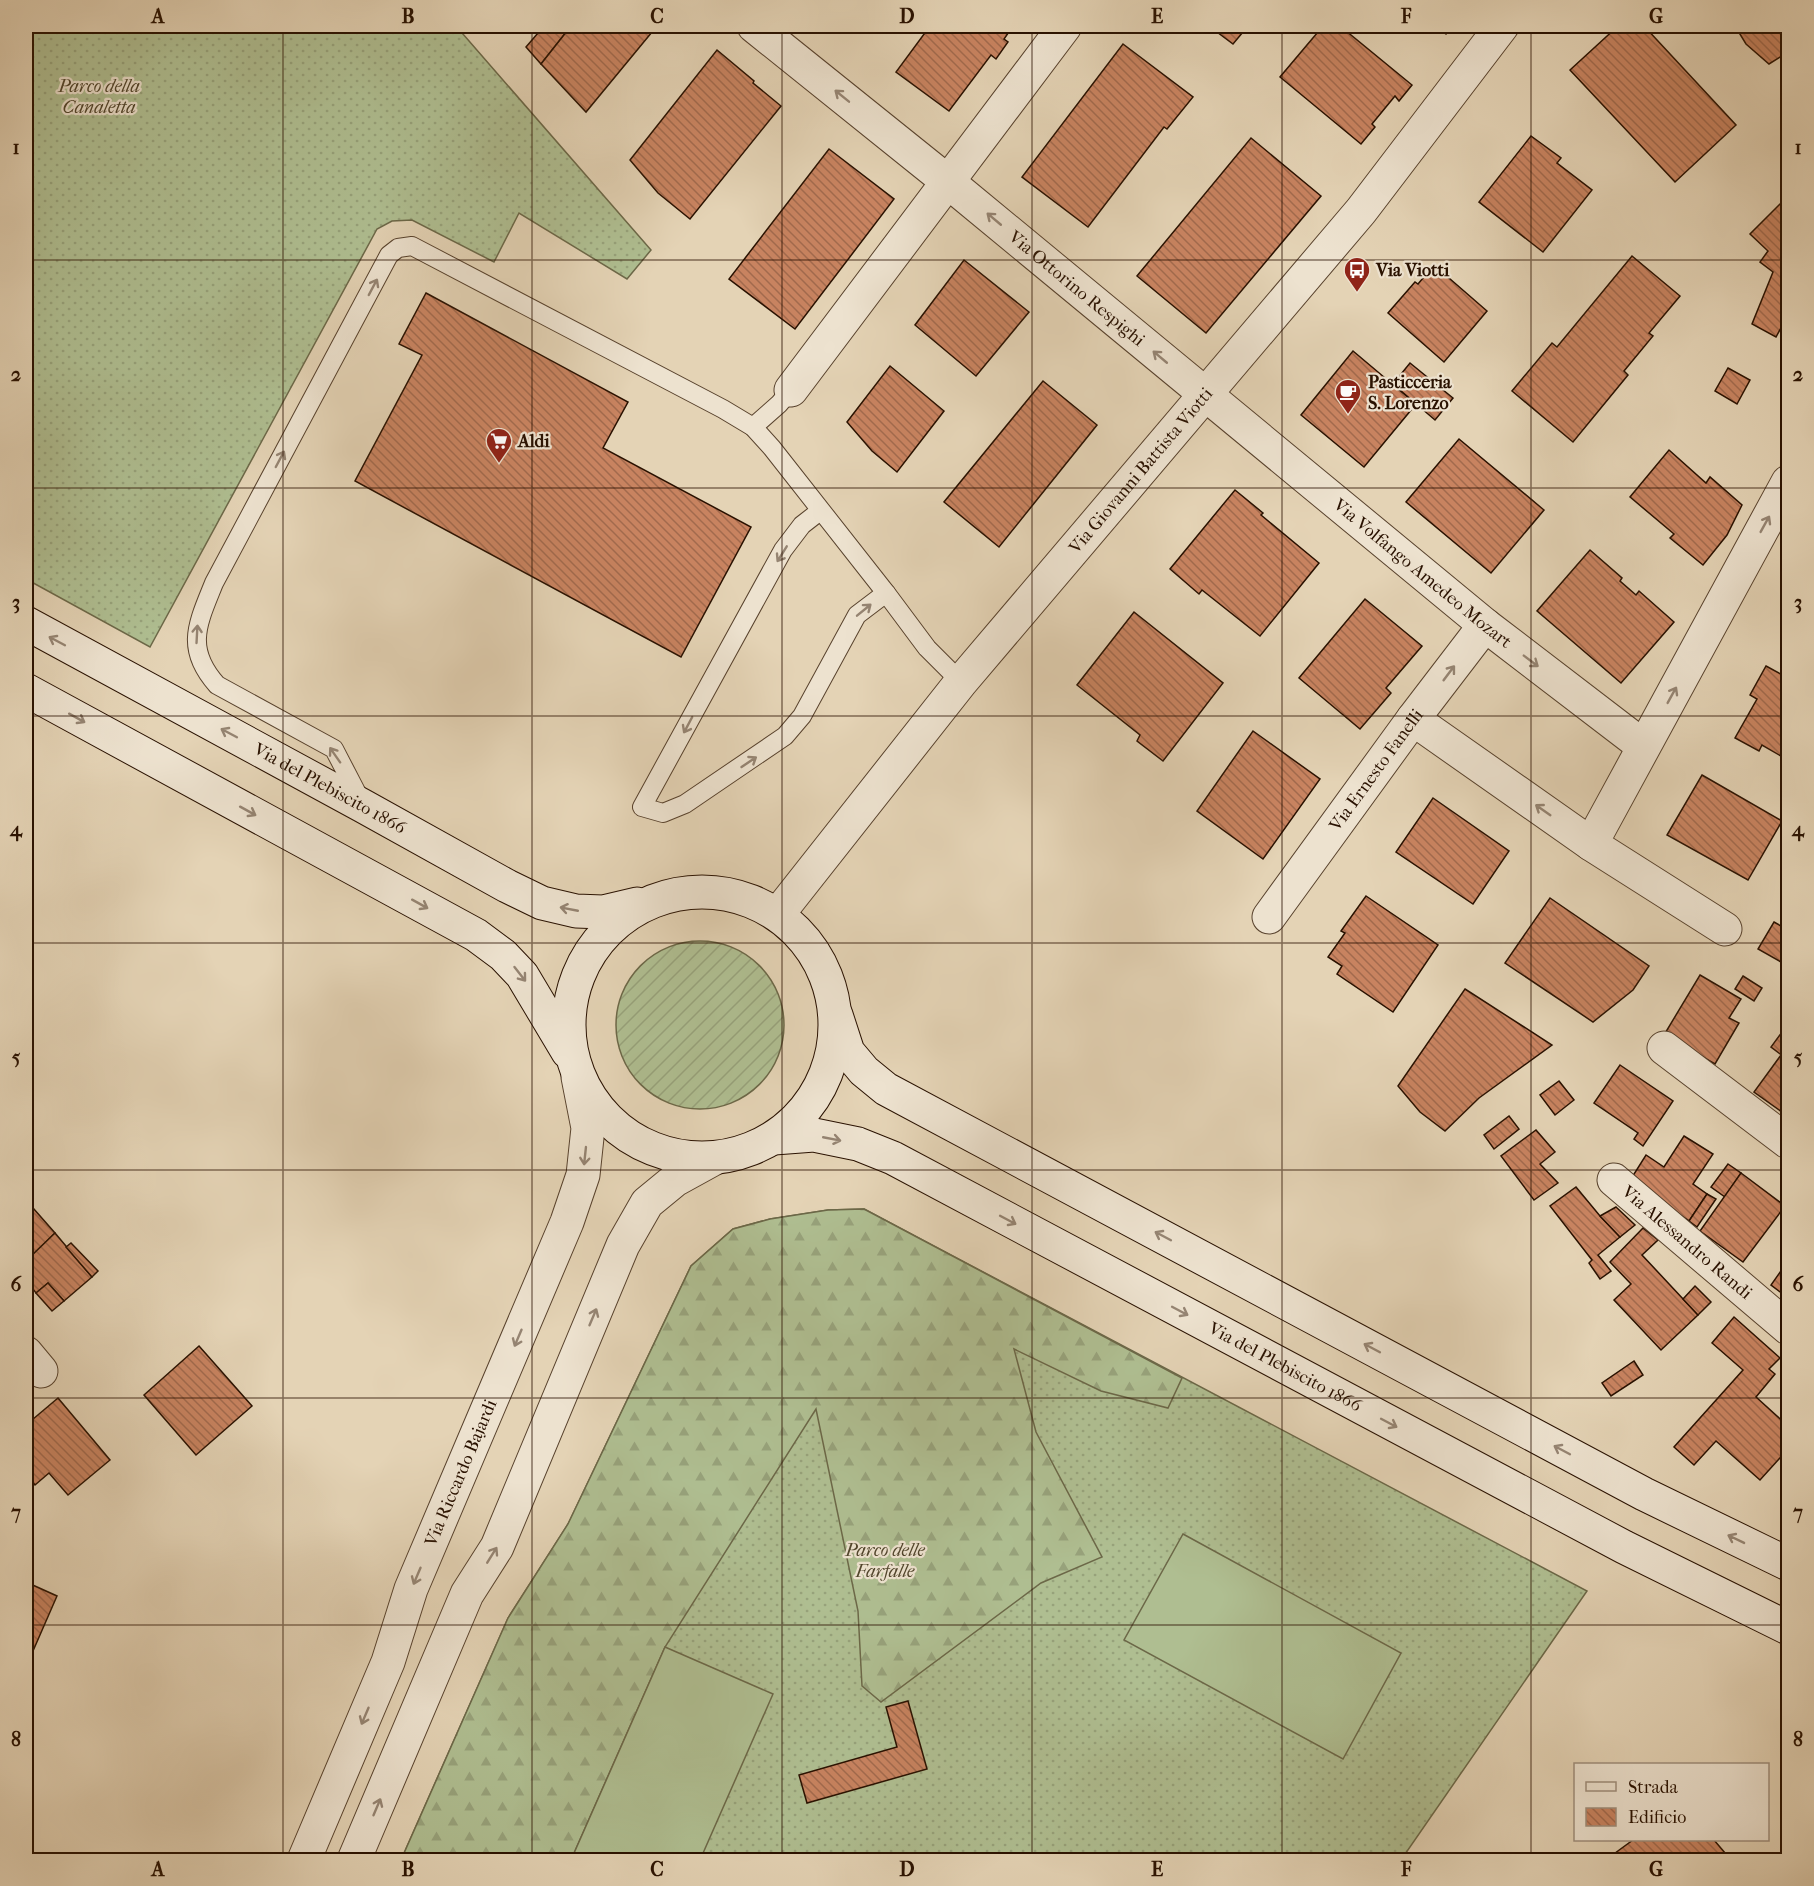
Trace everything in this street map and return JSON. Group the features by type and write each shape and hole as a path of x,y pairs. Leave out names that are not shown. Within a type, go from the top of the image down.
{"street":[{"name":"Via Ottorino Respighi","path":"754,26 947,181 1205,395"},
{"path":"791,390 1065,26"},
{"name":"Via Giovanni Battista Viotti","path":"778,914 961,682 1361,211 1502,26"},
{"name":"Via Volfango Amedeo Mozart","path":"1205,395 1485,625 1643,746"},
{"path":"1591,844 1788,482"},
{"name":"Via del Plebiscito 1866","path":"26,623 542,903 576,911 603,912 647,902"},
{"name":"Via Ernesto Fanelli","path":"1269,917 1413,719 1485,625"},
{"path":"26,690 476,935 503,955 522,975 596,1107 619,1131 648,1148 681,1158 715,1158 745,1151 774,1138 809,1105 830,1063 836,1015"},
{"path":"1413,719 1591,844 1725,929"},
{"path":"647,902 681,892 717,891 752,900 778,914 804,937 820,961 831,987 836,1015 848,1052 864,1071 886,1089 1644,1494 1788,1564"},
{"name":"Via Riccardo Bajardi","path":"304,1860 388,1662 411,1589 567,1222 583,1175 588,1128 568,1021 574,984 590,950 615,922 647,902"},
{"path":"1664,1047 1788,1142"},
{"name":"Via del Plebiscito 1866","path":"774,1138 814,1135 858,1144 893,1158 1613,1542 1788,1628"},
{"path":"354,1860 467,1594 497,1546 623,1245 647,1203 675,1180 715,1158"},
{"name":"Via Alessandro Randi","path":"1614,1180 1788,1328"}],"lane":[{"path":"363,806 334,749 217,685 210,678 201,661 197,645 198,624 214,583 389,255 398,248 412,246 701,397 753,427 772,448 927,648 961,682"},
{"path":"753,427 791,390"},
{"path":"820,511 802,525 783,550 642,807 663,813 685,804 785,736 802,716 857,615 886,593"}],"green space":[{"name":"Parco della Canaletta","path":"26,26 456,26 651,250 627,279 519,213 494,262 412,220 392,221 377,229 150,647 26,579"},
{"path":"700,941 732,947 747,955 759,966 770,978 778,993 784,1025 778,1057 770,1072 759,1084 747,1095 732,1103 700,1109 668,1103 653,1095 641,1084 630,1072 622,1057 616,1025 622,993 630,978 641,966 653,955 668,947"},
{"name":"Parco delle Farfalle","path":"864,1209 1587,1591 1401,1860 401,1860 508,1618 568,1524 691,1266 733,1229 770,1219 828,1210"},
{"path":"864,1209 1182,1378 1168,1408 1101,1391 1014,1349 1036,1432 1102,1557 1041,1583 881,1702 862,1686 858,1611 816,1409 665,1647 571,1860 401,1860 508,1618 568,1524 691,1266 733,1229 770,1219 828,1210"},
{"path":"1183,1534 1401,1653 1343,1759 1124,1640"},
{"path":"665,1647 773,1694 700,1860 571,1860"}],"building":[{"path":"544,26 571,26 541,64 526,47"},
{"path":"571,26 657,26 586,112 541,64"},
{"path":"930,26 1013,26 1004,39 1008,42 996,59 991,55 949,111 896,72"},
{"path":"1209,26 1248,26 1233,44"},
{"path":"1323,26 1340,26 1412,85 1399,101 1395,96 1372,124 1375,127 1361,144 1280,77"},
{"path":"1434,26 1451,26 1446,34"},
{"path":"1618,26 1644,26 1736,125 1675,182 1570,70"},
{"path":"1735,26 1788,26 1788,52 1769,64 1746,44"},
{"path":"1123,44 1193,97 1167,129 1164,127 1088,227 1022,177"},
{"path":"717,50 781,106 690,219 658,193 630,160"},
{"path":"1531,136 1561,158 1557,163 1592,190 1543,252 1479,202"},
{"path":"1251,138 1321,196 1206,333 1137,276"},
{"path":"829,149 894,199 795,329 729,279"},
{"path":"1786,198 1788,200 1788,329 1782,326 1776,337 1752,324 1773,272 1760,262 1768,251 1750,234"},
{"path":"1632,256 1680,296 1649,333 1653,336 1624,371 1628,375 1573,442 1512,391 1552,343 1557,347"},
{"path":"964,260 1029,312 976,376 915,325"},
{"path":"1434,265 1487,311 1444,362 1388,313 1415,282 1418,284"},
{"name":"Aldi","path":"426,293 628,402 603,448 751,527 681,657 355,481 422,355 399,344"},
{"path":"1353,351 1416,404 1364,467 1301,415"},
{"path":"1410,363 1453,398 1435,420 1393,384"},
{"path":"890,366 944,411 897,472 872,451 847,422"},
{"path":"1728,368 1750,380 1737,404 1715,391"},
{"path":"1043,381 1097,425 999,547 944,502"},
{"path":"1459,439 1544,510 1491,573 1406,502"},
{"path":"1669,450 1706,483 1710,477 1742,505 1727,535 1703,565 1670,538 1674,534 1630,497"},
{"path":"1235,490 1263,513 1261,515 1319,563 1260,636 1202,590 1199,594 1170,569"},
{"path":"1590,550 1622,578 1620,581 1636,595 1639,591 1674,622 1621,683 1537,611"},
{"path":"1365,599 1422,646 1386,688 1391,693 1360,729 1299,678"},
{"path":"1134,612 1223,683 1163,761 1137,741 1140,735 1077,685"},
{"path":"1766,666 1788,678 1788,756 1786,759 1762,745 1759,751 1735,738 1757,699 1750,695"},
{"path":"1253,731 1320,779 1263,859 1197,811"},
{"path":"1702,775 1782,821 1748,880 1667,835"},
{"path":"1433,798 1509,851 1473,904 1396,852"},
{"path":"1366,896 1438,945 1393,1012 1337,974 1342,966 1328,957 1345,933 1341,931"},
{"path":"1550,898 1649,966 1633,990 1593,1022 1505,963"},
{"path":"1774,922 1788,930 1788,966 1758,949"},
{"path":"1700,975 1741,999 1729,1018 1739,1023 1715,1064 1664,1035"},
{"path":"1743,976 1762,988 1754,1001 1735,989"},
{"path":"1465,989 1552,1045 1479,1098 1445,1131 1420,1112 1398,1086"},
{"path":"1788,1024 1788,1060 1771,1047"},
{"path":"1781,1055 1788,1060 1788,1111 1786,1115 1754,1092"},
{"path":"1620,1065 1673,1101 1643,1146 1634,1139 1638,1133 1594,1103"},
{"path":"1559,1081 1574,1100 1555,1115 1540,1095"},
{"path":"1509,1116 1519,1129 1494,1149 1484,1135"},
{"path":"1536,1130 1555,1152 1540,1164 1558,1183 1534,1200 1501,1156"},
{"path":"1684,1136 1713,1154 1693,1184 1707,1194 1689,1221 1629,1182 1646,1155 1664,1167"},
{"path":"26,1151 33,1160 26,1167"},
{"path":"1728,1164 1741,1173 1725,1197 1711,1187"},
{"path":"1741,1173 1785,1206 1743,1262 1700,1231"},
{"path":"1576,1187 1620,1237 1598,1255 1611,1271 1600,1279 1589,1263 1592,1260 1550,1206"},
{"path":"1707,1194 1716,1199 1697,1227 1689,1221"},
{"path":"26,1200 55,1233 26,1261"},
{"path":"1616,1207 1635,1225 1620,1237 1600,1216"},
{"path":"1643,1228 1658,1240 1642,1255 1698,1315 1661,1350 1614,1300 1631,1284 1610,1262"},
{"path":"55,1233 92,1277 64,1301 48,1283 36,1293 26,1280 26,1261"},
{"path":"71,1243 98,1271 92,1277 66,1247"},
{"path":"1788,1261 1788,1298 1771,1285"},
{"path":"48,1283 64,1301 52,1311 36,1293"},
{"path":"1695,1286 1711,1302 1698,1315 1683,1299"},
{"path":"1734,1317 1780,1358 1769,1369 1775,1374 1756,1397 1788,1426 1788,1449 1760,1480 1716,1441 1694,1465 1674,1447 1743,1370 1712,1343"},
{"path":"199,1346 252,1406 196,1455 144,1395"},
{"path":"1634,1361 1643,1375 1611,1396 1602,1383"},
{"path":"58,1398 110,1460 68,1495 49,1473 35,1485 26,1474 26,1425"},
{"path":"26,1582 57,1596 26,1667"},
{"path":"908,1701 927,1769 807,1803 799,1775 897,1747 886,1707"},
{"path":"1632,1841 1715,1841 1725,1853 1716,1860 1615,1860 1611,1856"}],"place":[{"name":"Via Viotti","path":"1357,293"},
{"name":"Pasticceria S. Lorenzo","path":"1348,415"},
{"name":"Aldi","path":"499,464"}]}
